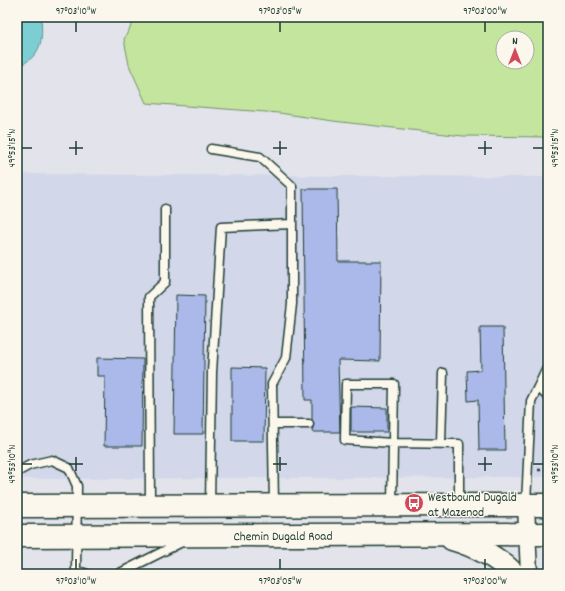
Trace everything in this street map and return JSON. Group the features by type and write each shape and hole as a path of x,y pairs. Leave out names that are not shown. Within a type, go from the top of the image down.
{"main road":[{"path":"17,506 548,505"},
{"path":"431,534 473,545 501,562 514,574"},
{"name":"Chemin Dugald Road","path":"17,536 538,534"}],"street":[{"path":"526,505 538,534 529,574"}],"lane":[{"path":"211,149 260,157 292,186 290,320 286,358 272,384 274,505"},
{"path":"150,506 149,297 165,282 165,208"},
{"path":"210,505 212,372 221,227 292,224"},
{"path":"526,505 531,401 548,366"},
{"path":"441,443 443,373"},
{"path":"392,506 393,443 394,384 346,384 345,440 393,443 459,444 459,505"},
{"path":"538,387 548,387"},
{"path":"538,387 548,397"},
{"path":"272,424 309,424"},
{"path":"17,472 30,465 52,460 70,468 77,486 76,572 88,574"},
{"path":"118,574 195,535"}],"path":[{"path":"538,470 548,470"}],"shaded area":[{"path":"17,174 548,177 548,477 17,479"}],"green space":[{"path":"136,17 548,17 548,137 463,136 333,121 279,113 146,103 129,65 124,39"}],"water":[{"path":"17,17 41,17 42,33 36,53 32,58 17,67"}],"building":[{"path":"303,189 337,189 338,261 381,261 380,361 338,360 340,432 312,432 314,424 312,420 312,400 305,400"},
{"path":"176,295 205,296 203,434 174,434"},
{"path":"480,327 503,327 505,450 479,450 478,400 468,401 467,371 481,370"},
{"path":"97,358 143,359 142,446 104,446 105,376 97,376"},
{"path":"232,367 265,368 264,441 232,441"},
{"path":"351,407 387,408 387,432 351,432"}],"place":[{"name":"Westbound Dugald at Mazenod","path":"414,503"}]}
